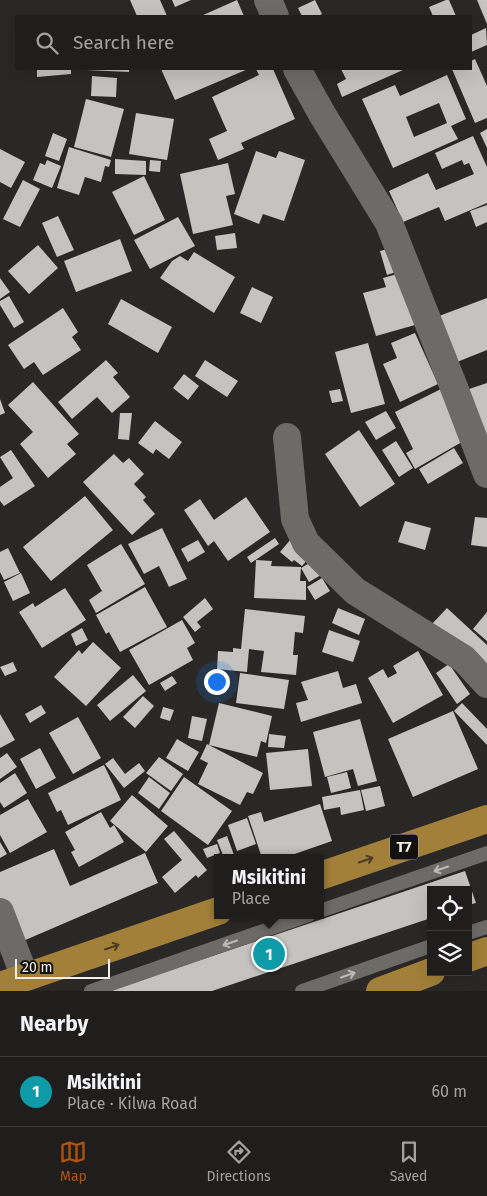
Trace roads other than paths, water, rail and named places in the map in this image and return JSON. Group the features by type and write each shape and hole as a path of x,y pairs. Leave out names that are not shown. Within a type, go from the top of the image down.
{"highway":[{"name":"T7","path":"324,875 487,819"},
{"path":"0,986 214,912"},
{"path":"472,957 487,951"},
{"path":"380,991 427,973"}],"street":[{"path":"268,0 275,15"},
{"path":"298,70 389,224 456,390 487,474"},
{"path":"287,437 294,520 306,543 355,591 464,659 487,684"},
{"path":"0,912 25,977"}],"lane":[{"path":"324,910 487,853"},
{"path":"91,991 298,919"},
{"path":"472,932 487,927"},
{"path":"302,991 427,947"}],"place":[{"name":"Msikitini","path":"269,954"}]}
